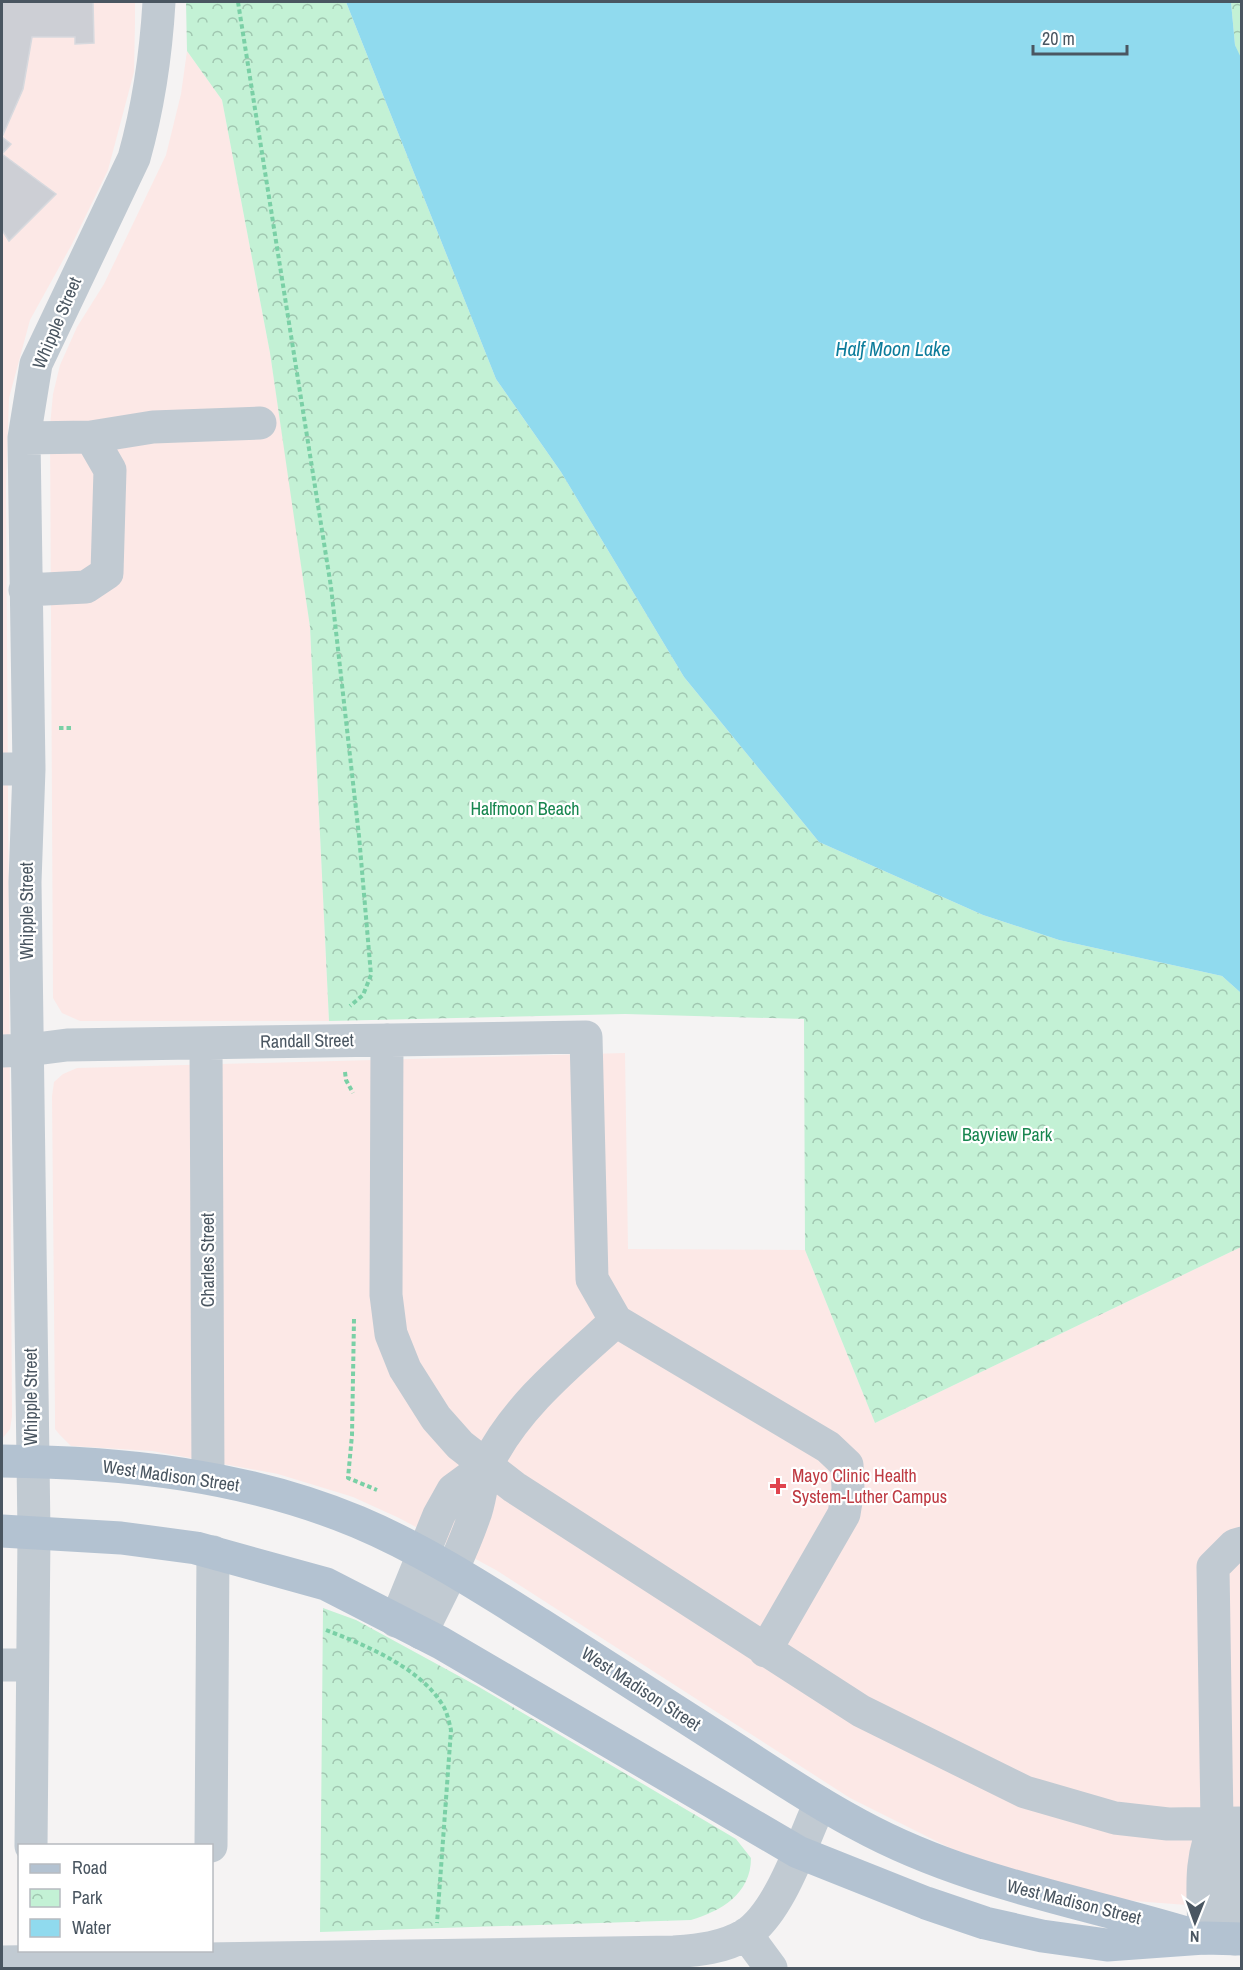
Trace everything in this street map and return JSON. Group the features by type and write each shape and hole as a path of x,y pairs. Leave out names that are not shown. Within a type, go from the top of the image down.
{"main road":[{"name":"West Madison Street","path":"16,1461 123,1467 208,1477 262,1490 336,1514 453,1569 861,1827 981,1878 1043,1896 1227,1939"},
{"name":"West Madison Street","path":"2,1532 121,1538 213,1552 326,1584 408,1627 798,1852 926,1904 985,1923 1042,1936 1107,1945 1227,1939"}],"street":[{"name":"Whipple Street","path":"31,1844 16,1665 34,1533 16,1461 15,1050 26,882 15,769 25,590 24,438 36,364 134,158 148,92 159,2"},
{"path":"24,438 92,438 153,428 260,423"},
{"path":"25,590 86,587 107,573 110,470 92,438"},
{"name":"Randall Street","path":"15,1050 67,1045 586,1037 592,1279 616,1321"},
{"path":"387,1040 386,1295 391,1334 405,1369 436,1418 460,1445 514,1487 861,1711 1025,1792 1115,1818 1168,1824 1229,1823"},
{"name":"Charles Street","path":"206,1043 208,1477"},
{"path":"408,1627 453,1569 480,1501 487,1465 513,1423 551,1381 616,1321 828,1447 847,1465 848,1489 844,1514 765,1651"},
{"path":"408,1627 423,1554 453,1491 487,1465"},
{"path":"1229,1823 1213,1567 1235,1545 1242,1544"},
{"path":"211,1844 213,1552"},
{"path":"21,1958 105,1964 210,1955 435,1956 674,1952 713,1949 746,1934 765,1914 798,1852 820,1803"},
{"path":"1227,1939 1204,1856 1207,1840 1229,1823"},
{"path":"746,1934 771,1968"}],"path":[{"path":"238,2 332,588 358,824 371,975 363,995 343,1010"},
{"path":"348,1478 377,1490"},
{"path":"326,1630 385,1657 417,1676 442,1704 451,1730 435,1956"}],"shaded area":[{"path":"2,2 135,2 135,23 134,72 108,170 72,244 30,320 9,398 6,486 12,1416 10,1429 2,1439"},
{"path":"187,51 222,100 270,353 291,493 310,627 329,1021 80,1021 62,1013 53,998 50,426 53,394 60,365 77,327 104,284 166,155 181,94"},
{"name":"Mayo Clinic Health System-Luther Campus","path":"625,1053 628,1249 805,1250 875,1423 1241,1247 1241,1905 1186,1905 1135,1901 1081,1892 1026,1878 948,1847 850,1798 496,1570 399,1518 353,1497 278,1474 152,1451 71,1446 55,1429 52,1096 54,1082 63,1074 77,1068"}],"green space":[{"path":"186,2 346,2 496,379 561,472 684,677 819,842 983,915 1059,940 1222,976 1241,993 1241,1247 875,1423 805,1250 804,1019 625,1014 329,1021 310,627 270,353 222,100 187,51"},
{"path":"1231,2 1241,2 1241,60 1235,45"},
{"path":"323,1608 356,1620 479,1687 736,1839 751,1858 746,1882 740,1891 723,1906 691,1920 320,1932"}],"water":[{"name":"Half Moon Lake","path":"346,2 1231,2 1235,45 1242,60 1241,993 1222,976 1059,940 983,915 819,842 684,677 561,472 496,379"}],"building":[{"path":"2,2 93,2 94,43 75,44 75,37 32,37 23,89 2,137"},
{"path":"2,137 11,144 2,154"},
{"path":"2,154 56,194 9,241 2,230"}],"place":[{"name":"Mayo Clinic Health System-Luther Campus","path":"778,1486"}],"park label":[{"name":"Halfmoon Beach","path":"525,809"},
{"name":"Bayview Park","path":"1007,1135"}]}
